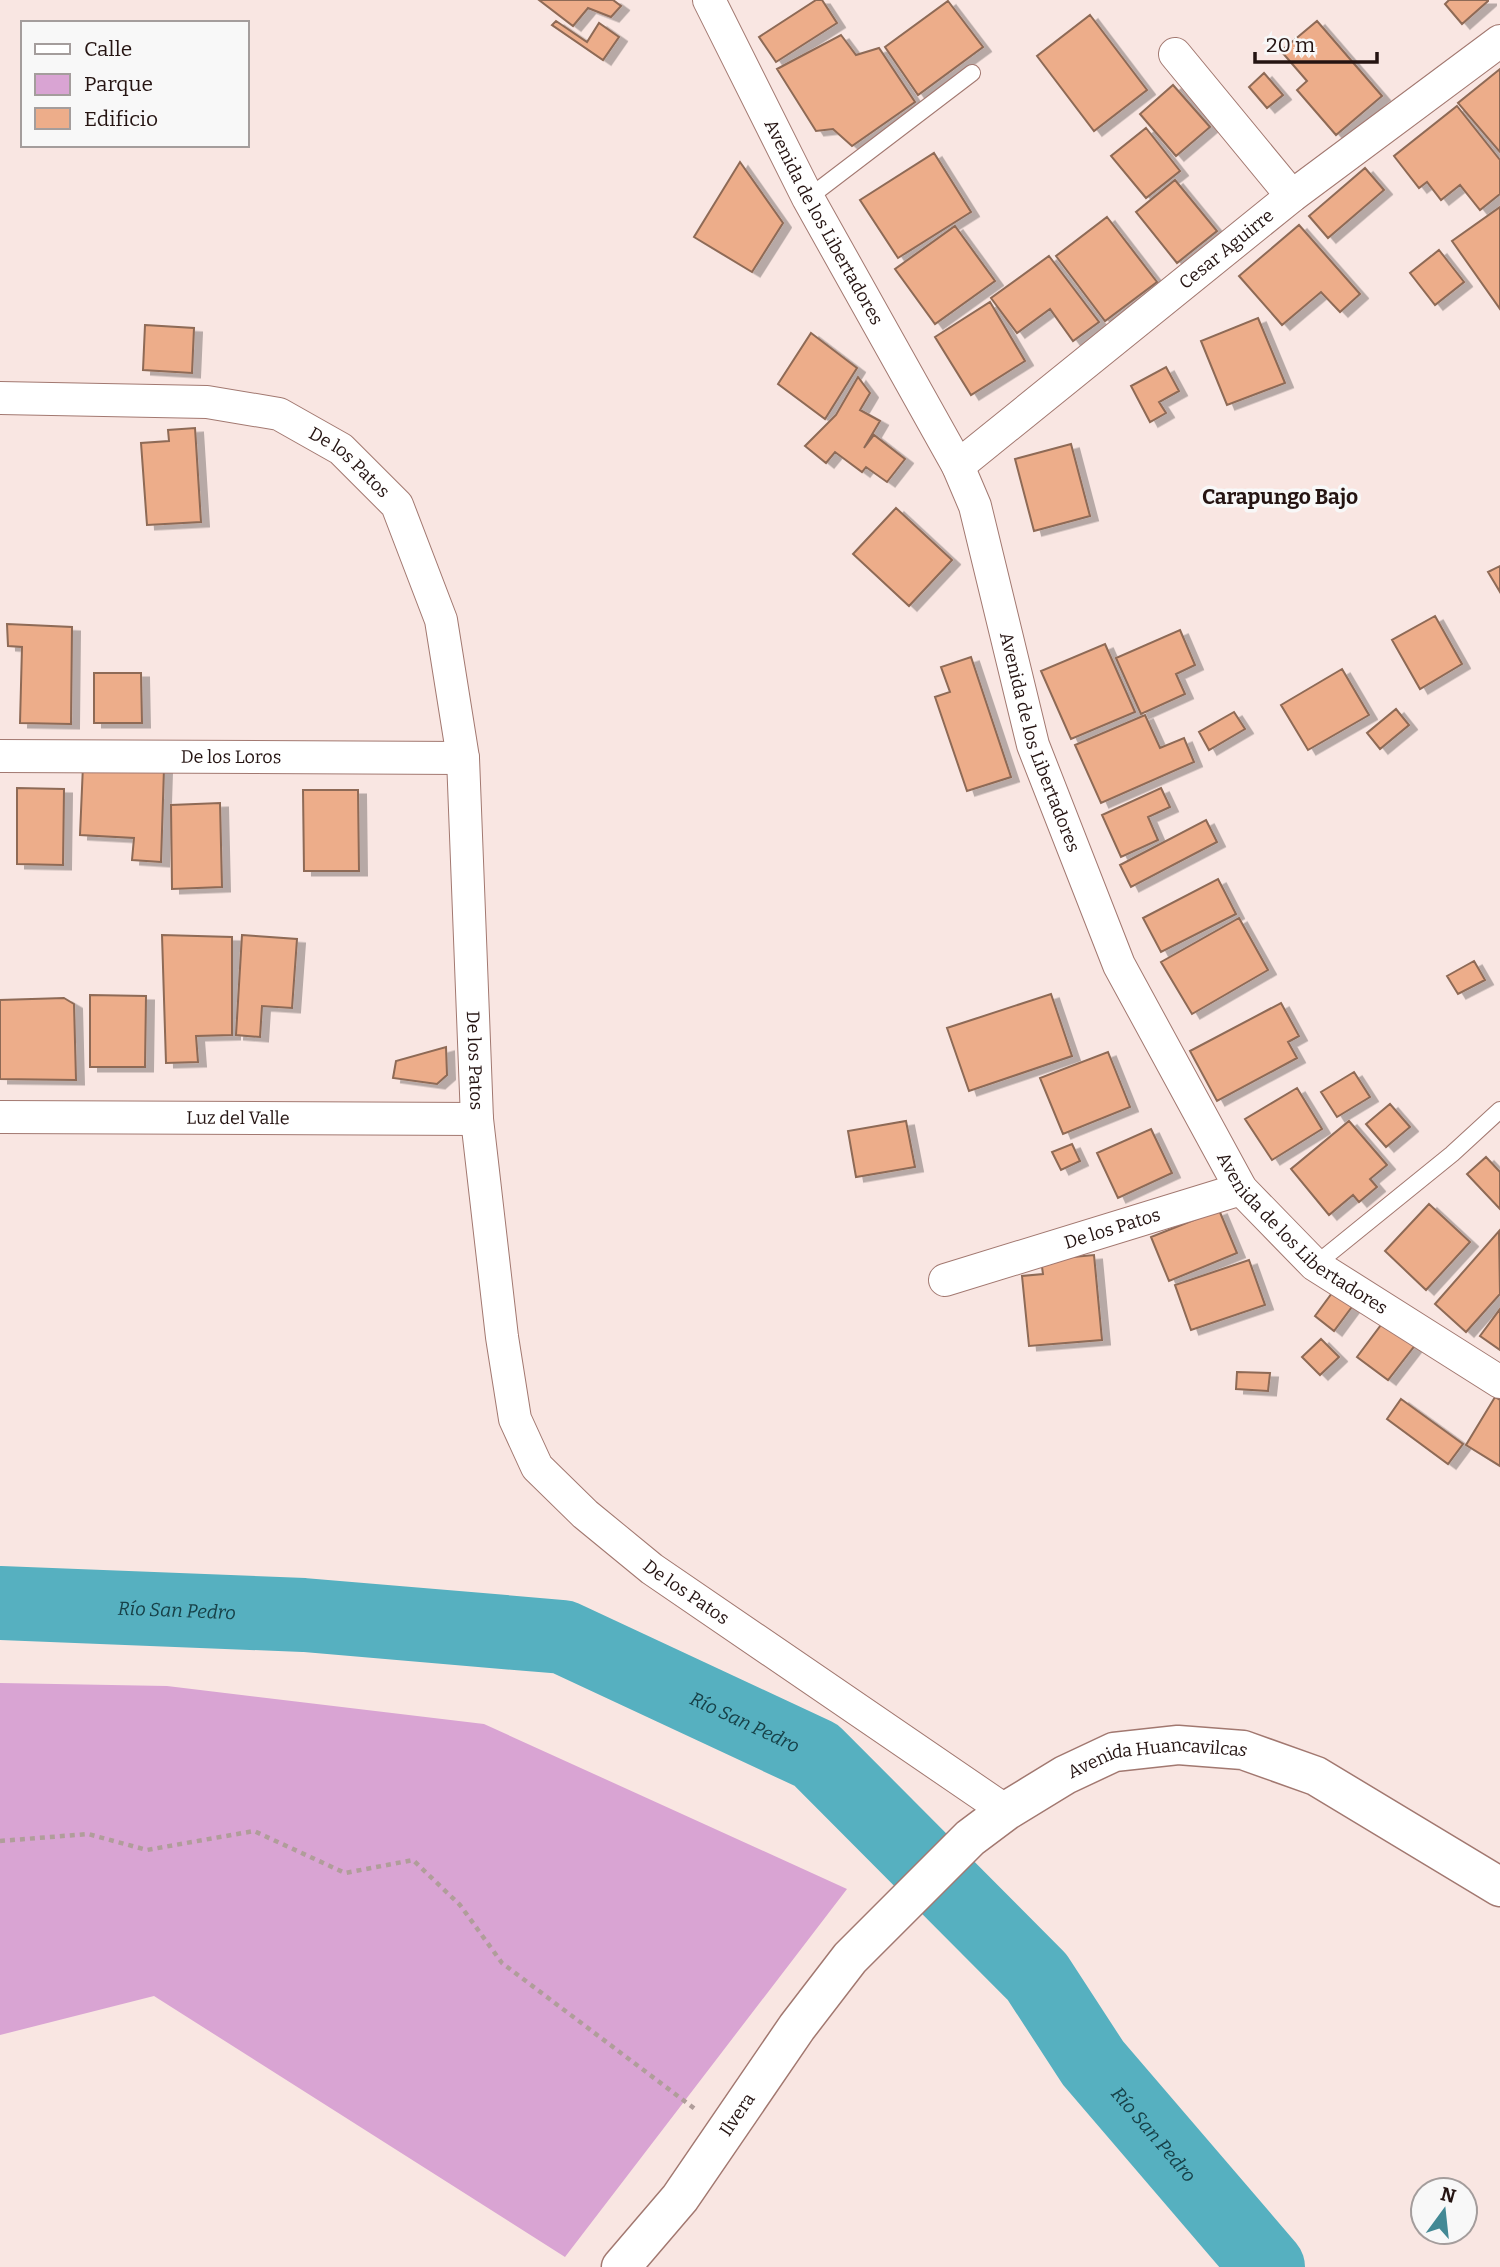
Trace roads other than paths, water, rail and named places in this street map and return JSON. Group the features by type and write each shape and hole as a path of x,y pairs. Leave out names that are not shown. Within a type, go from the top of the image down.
{"street":[{"name":"Avenida de los Libertadores","path":"709,0 807,198 958,466 975,506 1033,745 1119,965 1241,1189 1315,1265 1500,1381"},
{"name":"Cesar Aguirre","path":"958,466 1292,196 1500,41"},
{"path":"1175,54 1292,196"},
{"name":"De los Patos","path":"0,398 207,402 279,414 341,449 397,505 441,620 463,758 477,1119 502,1337 515,1419 537,1466 585,1514 652,1569 1006,1811"},
{"name":"De los Loros","path":"0,756 463,758"},
{"name":"Luz del Valle","path":"0,1117 477,1119"},
{"name":"De los Patos","path":"945,1280 1241,1189"},
{"name":"Avenida Huancavilcas","path":"850,1958 970,1838 1006,1811 1065,1775 1114,1752 1178,1745 1243,1750 1316,1776 1500,1887"},
{"name":"Ilvera","path":"621,2267 680,2197 797,2027 850,1958"}],"lane":[{"path":"807,198 972,73"},
{"path":"1315,1265 1452,1154 1500,1110"}],"waterway":[{"name":"Río San Pedro","path":"0,1603 304,1615 563,1637 816,1755 1037,1977 1093,2063 1268,2267"}],"district":[{"name":"Carapungo Bajo","path":"1280,497"}]}
